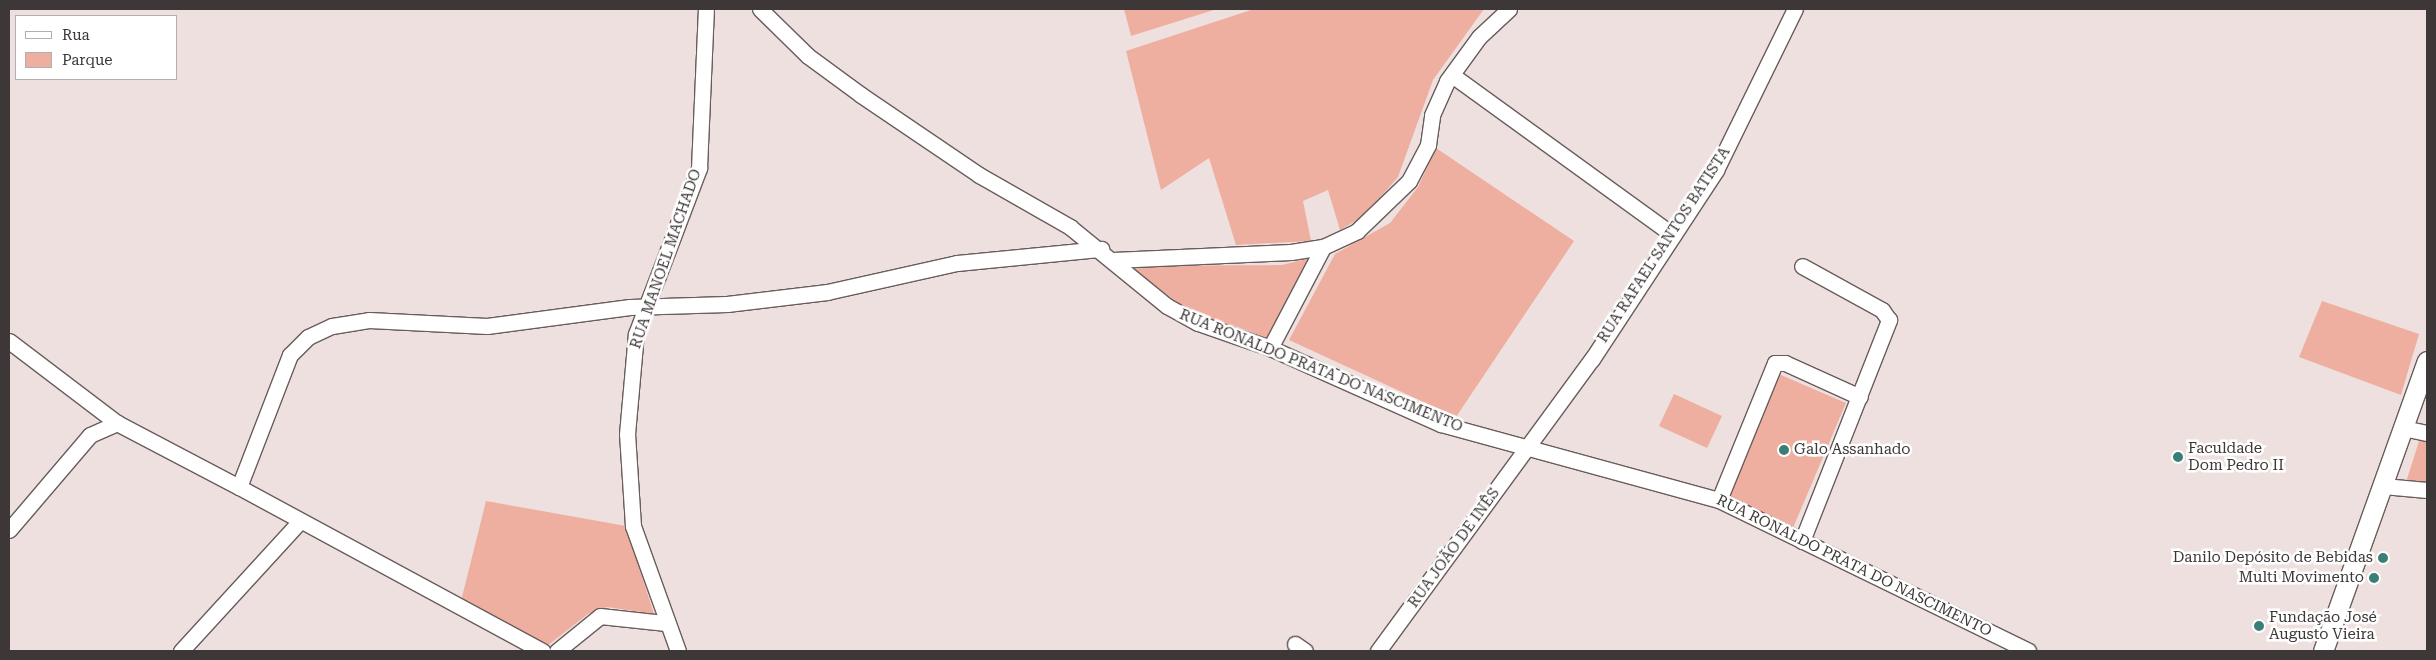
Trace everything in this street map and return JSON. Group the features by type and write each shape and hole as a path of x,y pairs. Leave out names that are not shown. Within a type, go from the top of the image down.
{"main road":[{"path":"2323,651 2427,361"}],"street":[{"name":"RUA MANOEL MACHADO","path":"678,651 664,623 633,526 626,458 634,344 650,307 698,168 706,9"},
{"name":"RUA RONALDO PRATA DO NASCIMENTO","path":"760,9 808,56 861,95 1101,249 1175,310 1270,348 1441,424 1529,445 1719,500 2028,651"},
{"path":"1113,260 1167,254 1267,255 1323,247 1372,220 1409,182 1428,145 1439,97 1452,75 1479,37 1509,9"},
{"name":"RUA RAFAEL SANTOS BATISTA","path":"1529,445 1716,170 1795,9"},
{"path":"1452,75 1673,235"},
{"path":"1270,348 1323,247"},
{"path":"239,488 286,364 297,346 322,329 369,320 487,326 650,307 802,297 957,263 1101,249"},
{"path":"1802,266 1882,310 1888,325 1802,540"},
{"path":"9,340 117,423 542,651"},
{"path":"1719,500 1775,363 1785,363 1860,397"},
{"path":"9,530 90,435 117,423"},
{"path":"2403,428 2427,433"},
{"name":"RUA JOÃO DE INÊS","path":"1378,651 1529,445"},
{"path":"2383,486 2427,490"},
{"path":"181,651 299,522"},
{"path":"557,651 600,616 664,623"}],"green space":[{"path":"1124,9 1217,9 1131,36"},
{"path":"1254,9 1484,9 1433,80 1398,177 1364,216 1340,230 1328,190 1303,201 1311,241 1236,245 1209,158 1161,190 1126,51"},
{"path":"1436,148 1574,241 1456,417 1289,340 1335,254 1390,223 1418,187"},
{"path":"1310,258 1267,339 1188,311 1130,266 1282,265"},
{"path":"2322,301 2419,334 2401,395 2299,357"},
{"name":"Galo Assanhado","path":"1774,372 1846,403 1793,528 1722,498"},
{"path":"1674,394 1722,416 1707,448 1659,426"},
{"path":"2421,435 2427,437 2427,484 2406,482"},
{"path":"486,501 626,526 654,614 607,607 588,614 547,646 461,601"}],"place":[{"name":"Galo Assanhado","path":"1784,450"},
{"name":"Faculdade Dom Pedro II","path":"2178,457"},
{"name":"Danilo Depósito de Bebidas","path":"2383,558"},
{"name":"Multi Movimento","path":"2374,578"},
{"name":"Fundação José Augusto Vieira","path":"2259,626"}]}
